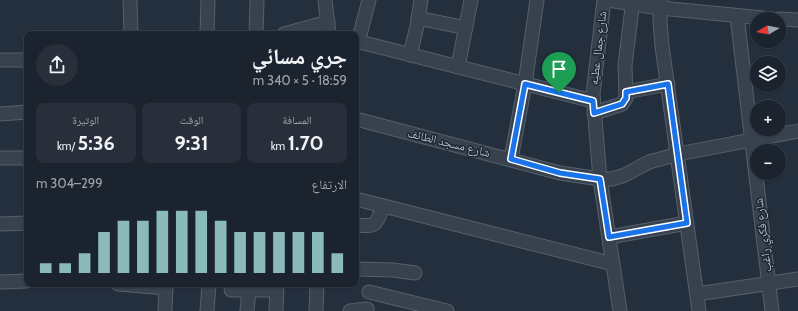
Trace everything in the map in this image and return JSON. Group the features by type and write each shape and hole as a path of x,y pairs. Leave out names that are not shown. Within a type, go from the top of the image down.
{"street":[{"path":"130,0 131,31"},
{"path":"207,31 208,0"},
{"path":"256,31 257,0"},
{"path":"306,31 328,28 325,0"},
{"path":"359,34 369,0"},
{"path":"410,55 421,0"},
{"path":"458,67 471,0"},
{"path":"511,159 525,84 537,0"},
{"name":"شارع جمال عطيه","path":"604,0 594,86 594,107 600,179 620,311"},
{"path":"608,0 660,4 750,17"},
{"path":"359,42 525,84 594,107 622,104 626,98 626,61 633,2"},
{"path":"660,4 661,32 699,311"},
{"name":"شارع فكري راغب","path":"737,16 772,311"},
{"path":"418,18 466,28"},
{"path":"786,20 798,20"},
{"path":"0,60 24,60"},
{"path":"626,92 668,84"},
{"path":"0,114 24,112"},
{"name":"شارع مسجد الطائف","path":"359,120 560,173 600,179 612,179 626,175 649,162 678,154 798,131"},
{"path":"0,158 24,158"},
{"path":"359,200 613,264"},
{"path":"359,224 370,226 374,224 377,221 383,206"},
{"path":"609,237 687,223"},
{"path":"0,224 24,224"},
{"path":"359,268 415,273"},
{"path":"697,294 798,279"},
{"path":"0,282 24,281"},
{"path":"165,311 166,287"},
{"path":"207,311 209,287"},
{"path":"231,290 277,287 276,311"},
{"path":"316,311 317,287"},
{"path":"247,311 248,290"},
{"path":"368,292 404,306 447,311"},
{"path":"350,311 367,309"}],"route":[{"path":"525,84 559,93 593,101 594,113 622,104 626,98 626,92 668,84 687,223 609,237 600,179 560,173 511,159 525,84"}]}
